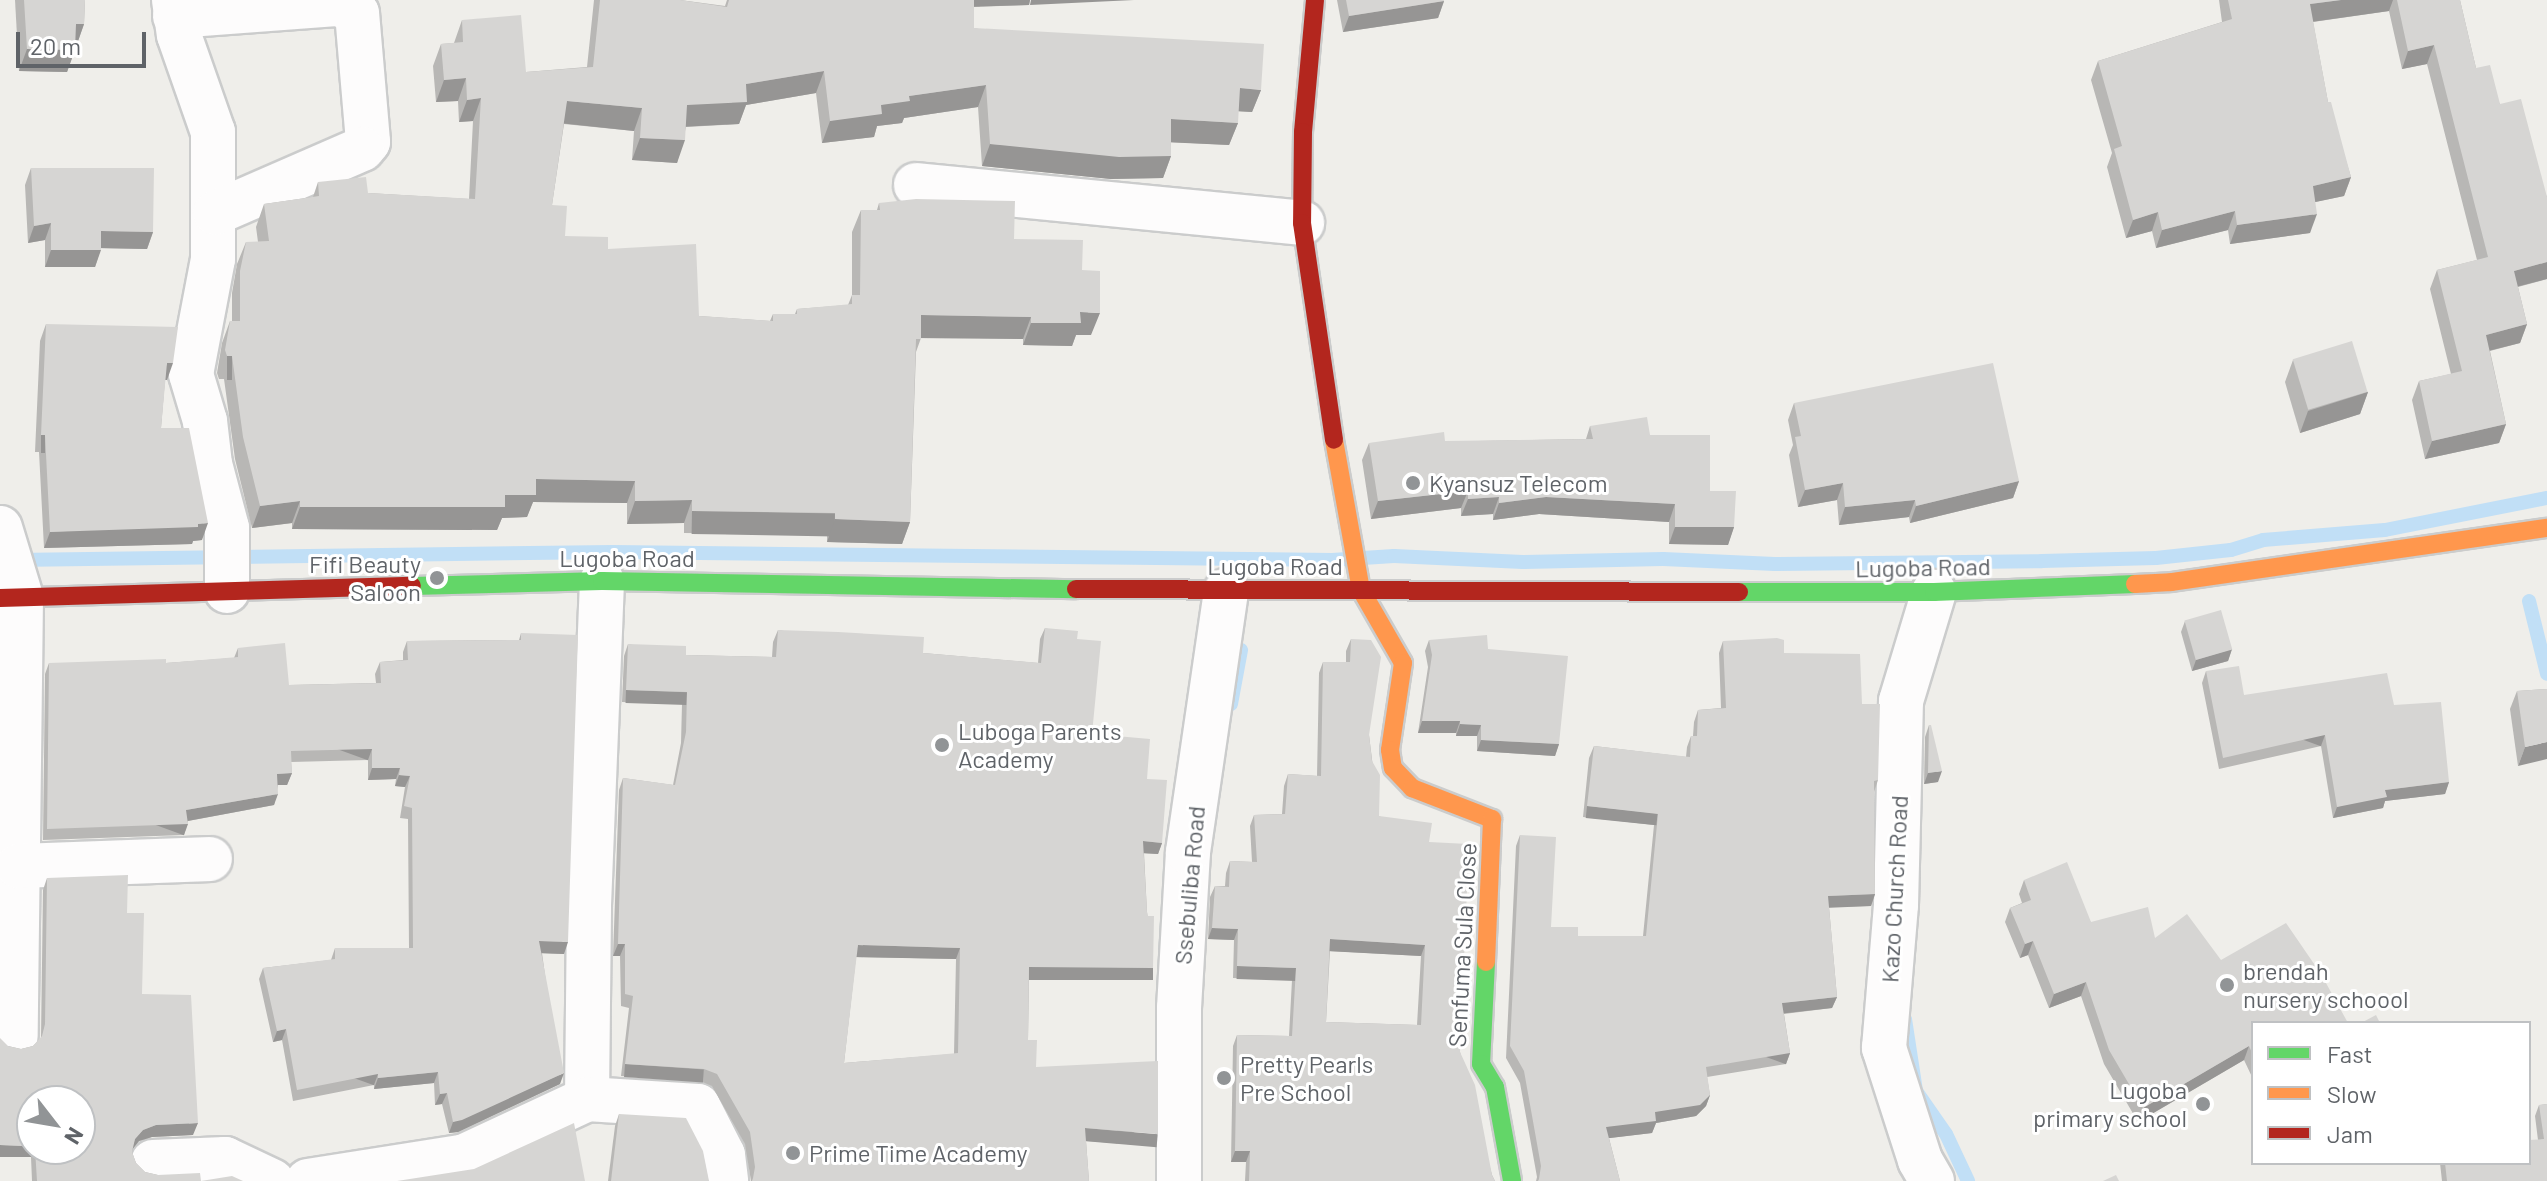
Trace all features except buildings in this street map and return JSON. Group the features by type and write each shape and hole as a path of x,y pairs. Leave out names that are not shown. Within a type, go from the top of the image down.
{"street":[{"path":"1315,0 1303,132 1302,223 1347,526 1361,590"},
{"path":"215,213 362,149 368,142 357,13 340,4 174,8 213,132 213,259 191,374 205,421 210,464 227,528 227,591"},
{"path":"916,185 1302,223"},
{"path":"0,528 10,598 18,866 16,1036"},
{"name":"Lugoba Road","path":"10,598 602,581 1226,591 1934,592 2171,582 2547,528"},
{"path":"587,1099 589,905 602,581"},
{"name":"Senfuma Sula Close","path":"1361,590 1403,663 1390,750 1393,768 1412,788 1492,819 1481,1064 1495,1087 1512,1181"},
{"name":"Ssebuliba Road","path":"1179,1181 1179,1008 1188,852 1226,591"},
{"name":"Kazo Church Road","path":"1932,1181 1920,1160 1884,1048 1896,905 1901,701 1934,592"},
{"path":"18,866 210,859"},
{"path":"308,1181 465,1156 587,1099 698,1106 723,1155 726,1181"},
{"path":"153,1162 225,1159 272,1181"}],"waterway":[{"path":"14,560 613,552 1332,560 1394,556 1523,562 1663,559 1775,564 2042,561 2156,558 2231,550 2263,540 2385,530 2547,498"},
{"path":"2529,601 2547,674"},
{"path":"1231,704 1241,650"},
{"path":"1905,1019 1916,1091 1946,1134 1968,1181"}],"traffic: fast":[{"path":"412,586 602,581 1076,589"},
{"path":"1739,592 1934,592 2135,584"},
{"path":"1486,962 1481,1064 1495,1087 1512,1181"}],"traffic: slow":[{"path":"1334,440 1361,590 1403,663 1390,750 1393,768 1412,788 1492,819 1486,962"},
{"path":"2135,584 2171,582 2547,528"}],"traffic: jam":[{"path":"1315,0 1303,132 1302,223 1334,440"},
{"path":"0,598 412,586"},
{"path":"1076,589 1739,592"}],"place":[{"name":"Kyansuz Telecom","path":"1413,483"},
{"name":"Fifi Beauty Saloon","path":"437,578"},
{"name":"Luboga Parents Academy","path":"942,745"},
{"name":"brendah nursery schoool","path":"2227,985"},
{"name":"Pretty Pearls Pre School","path":"1224,1078"},
{"name":"Lugoba primary school","path":"2203,1104"},
{"name":"Prime Time Academy","path":"793,1153"}]}
